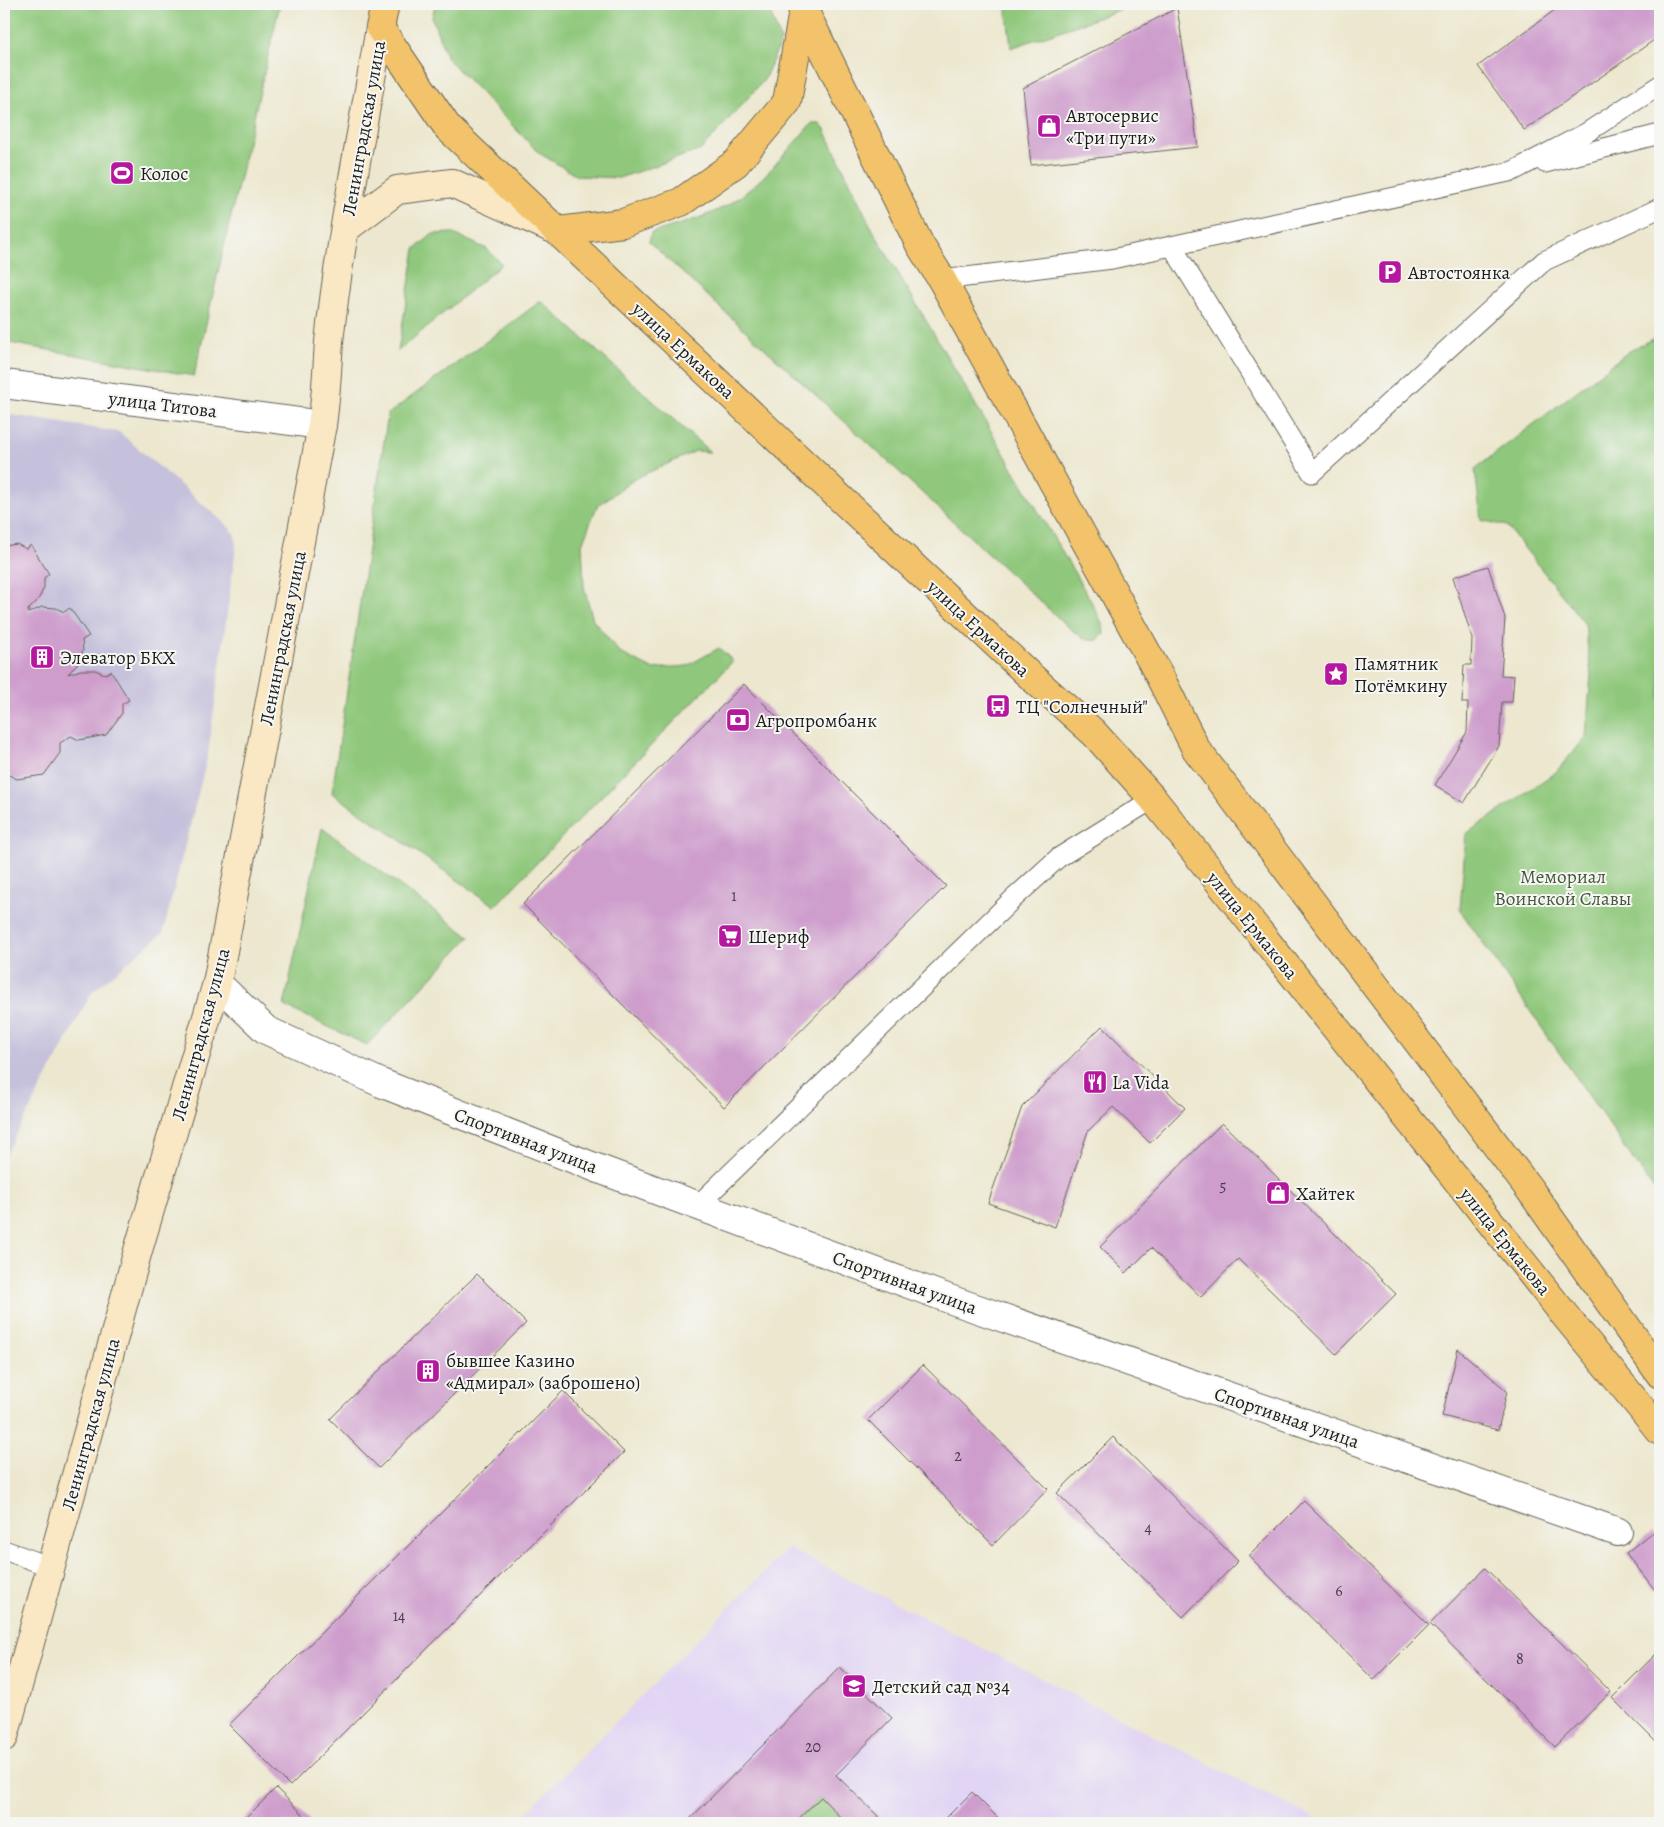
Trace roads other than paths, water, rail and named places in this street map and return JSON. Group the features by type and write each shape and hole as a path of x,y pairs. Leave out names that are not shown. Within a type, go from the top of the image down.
{"main road":[{"path":"559,231 623,223 681,202 736,163 787,102 802,7"},
{"path":"802,7 920,245 942,280 1158,673 1196,749 1530,1190 1660,1374"},
{"name":"улица Ермакова","path":"383,16 448,128 865,522 1018,665 1094,732 1153,799 1561,1311 1660,1431"}],"street":[{"name":"Ленинградская улица","path":"4,1737 137,1254 217,983 322,425 329,342 345,229 383,16"},
{"name":"Ленинградская улица","path":"345,229 397,190 452,183 559,231"},
{"name":"улица Титова","path":"4,384 322,425"},
{"name":"Спортивная улица","path":"217,983 266,1030 381,1083 599,1169 952,1300 1618,1532"}],"lane":[{"path":"1513,171 1586,134 1660,85"},
{"path":"942,280 1112,259 1513,171 1660,134"},
{"path":"1172,246 1312,472 1544,261 1660,208"},
{"path":"698,1205 1013,899 1058,858 1153,799"},
{"path":"4,1550 51,1567"}],"place":[{"name":"Автосервис «Три пути»","path":"1049,126"},
{"name":"Колос","path":"122,173"},
{"name":"Автостоянка","path":"1390,272"},
{"name":"Элеватор БКХ","path":"42,657"},
{"name":"Памятник Потёмкину","path":"1336,674"},
{"name":"ТЦ \"Солнечный\"","path":"998,706"},
{"name":"Агропромбанк","path":"738,720"},
{"name":"Шериф","path":"730,936"},
{"name":"La Vida","path":"1095,1082"},
{"name":"Хайтек","path":"1278,1193"},
{"name":"бывшее Казино «Адмирал» (заброшено)","path":"428,1371"},
{"name":"Детский сад №34","path":"854,1686"}],"park label":[{"name":"Мемориал Воинской Славы","path":"1563,887"}]}
